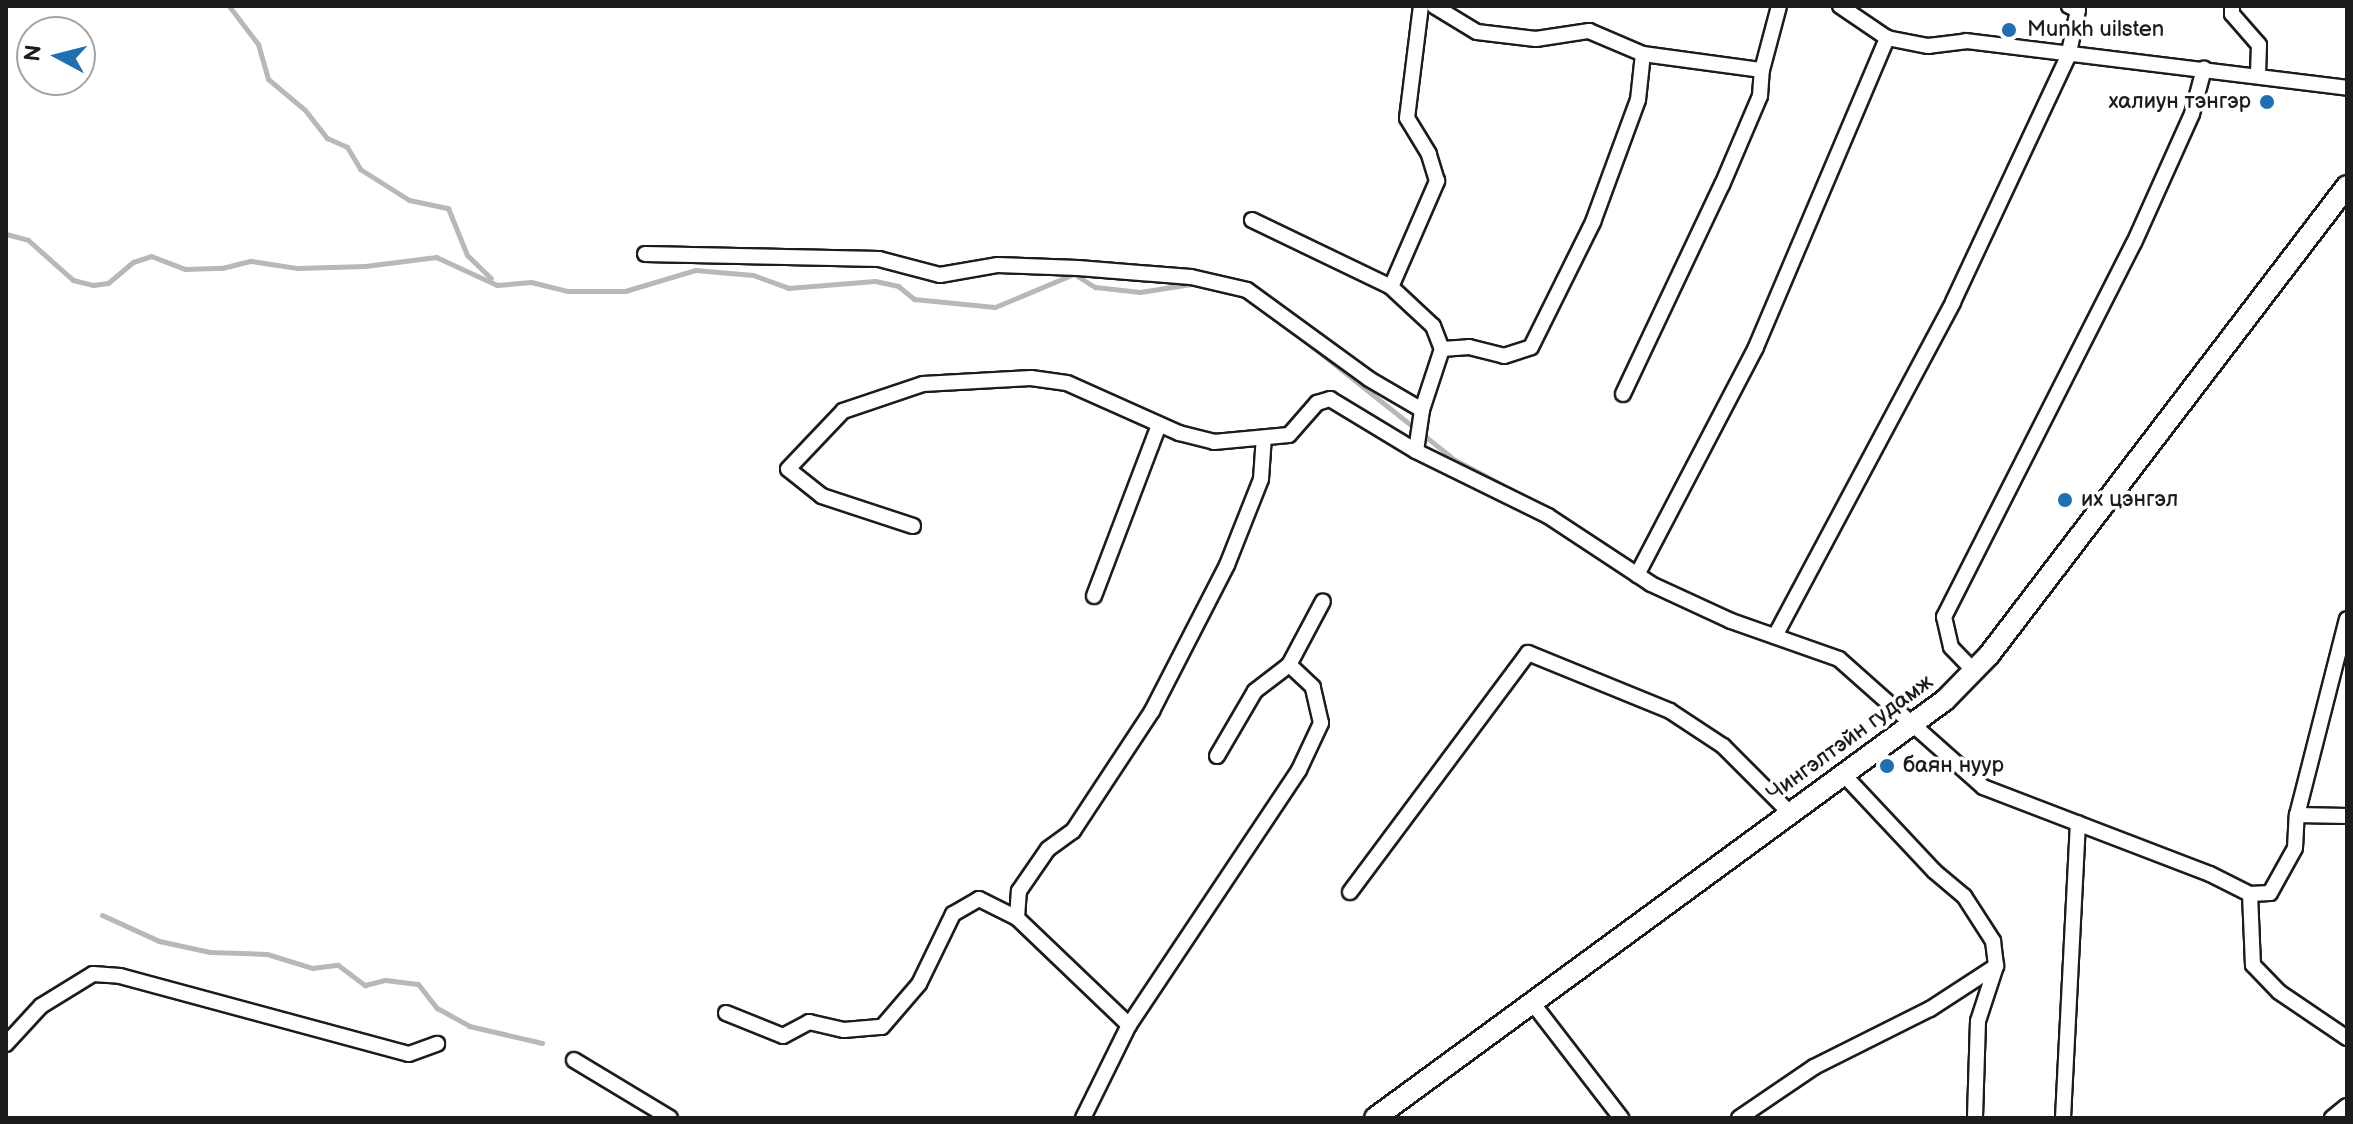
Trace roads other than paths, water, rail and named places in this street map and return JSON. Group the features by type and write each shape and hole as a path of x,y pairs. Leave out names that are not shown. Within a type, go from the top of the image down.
{"main road":[{"name":"Чингэлтэйн гудамж","path":"1375,1118 1911,726 1974,671 2347,186"}],"street":[{"path":"1391,287 1437,181 1429,154 1407,118 1421,6"},
{"path":"1434,6 1477,32 1536,39 1589,31 1643,54 1762,70"},
{"path":"1623,394 1722,185 1760,96 1762,70 1779,6"},
{"path":"1840,6 1887,38 1928,46 1966,41 2068,57 2204,69 2347,88"},
{"path":"2232,6 2232,14 2259,45 2258,76"},
{"path":"1775,636 1953,302 2068,57 2075,7"},
{"path":"1637,575 1756,347 1887,38"},
{"path":"1442,349 1469,347 1504,356 1531,347 1593,222 1638,100 1643,54"},
{"path":"1974,671 1951,647 1944,617 2134,243 2192,114 2204,69"},
{"path":"1252,220 1391,287 1433,326 1442,349 1422,410 1416,451"},
{"path":"645,254 879,259 940,275 998,265 1191,277 1247,290 1307,329 1369,379 1422,410"},
{"path":"913,526 822,496 788,469 843,411 923,384 1031,378 1067,383 1159,425 1214,442 1264,440 1289,435 1317,403 1330,399 1416,451 1548,516 1637,575 1775,636 1839,659 1983,787 2250,894 2270,893 2295,848 2297,815 2347,619"},
{"path":"1094,596 1159,425"},
{"path":"1017,918 1019,891 1048,849 1073,831 1152,711 1227,565 1261,479 1264,440"},
{"path":"1217,756 1255,691 1289,665 1323,601"},
{"path":"1350,892 1528,653 1670,711 1723,746 1790,813"},
{"path":"1083,1118 1129,1025 1299,770 1321,723 1313,687 1289,665"},
{"path":"1844,775 1934,871 1964,896 1993,941 1996,966 1978,1021 1975,1118"},
{"path":"2297,815 2347,816"},
{"path":"2063,1118 2078,823"},
{"path":"2250,894 2253,965 2279,992 2347,1038"},
{"path":"726,1013 783,1036 809,1022 844,1030 882,1027 919,984 953,914 979,899 1017,918 1129,1025"},
{"path":"1739,1118 1814,1067 1930,1009 1996,966"},
{"path":"6,1044 41,1006 93,974 120,976 409,1054 437,1044"},
{"path":"1531,1001 1621,1118"},
{"path":"574,1060 670,1118"},
{"path":"2332,1118 2347,1106"}],"waterway":[{"path":"229,6 258,44 268,79 305,110 327,138 347,147 360,169 409,200 448,208 467,255 491,278"},
{"path":"6,234 28,240 73,280 93,285 108,283 133,262 151,256 185,269 222,268 251,261 297,268 365,266 436,257 497,285 531,282 568,291 625,291 695,270 753,275 788,288 875,281 898,286 914,299 995,307 1074,274 1095,287 1140,292 1191,284"},
{"path":"1304,340 1455,460 1548,509"},
{"path":"102,915 159,941 210,952 267,954 312,968 338,965 365,985 385,980 418,984 437,1008 469,1026 542,1043"}],"place":[{"name":"Munkh uilsten","path":"2009,30"},
{"name":"халиун тэнгэр","path":"2267,102"},
{"name":"их цэнгэл","path":"2065,500"},
{"name":"баян нуур","path":"1887,766"}]}
